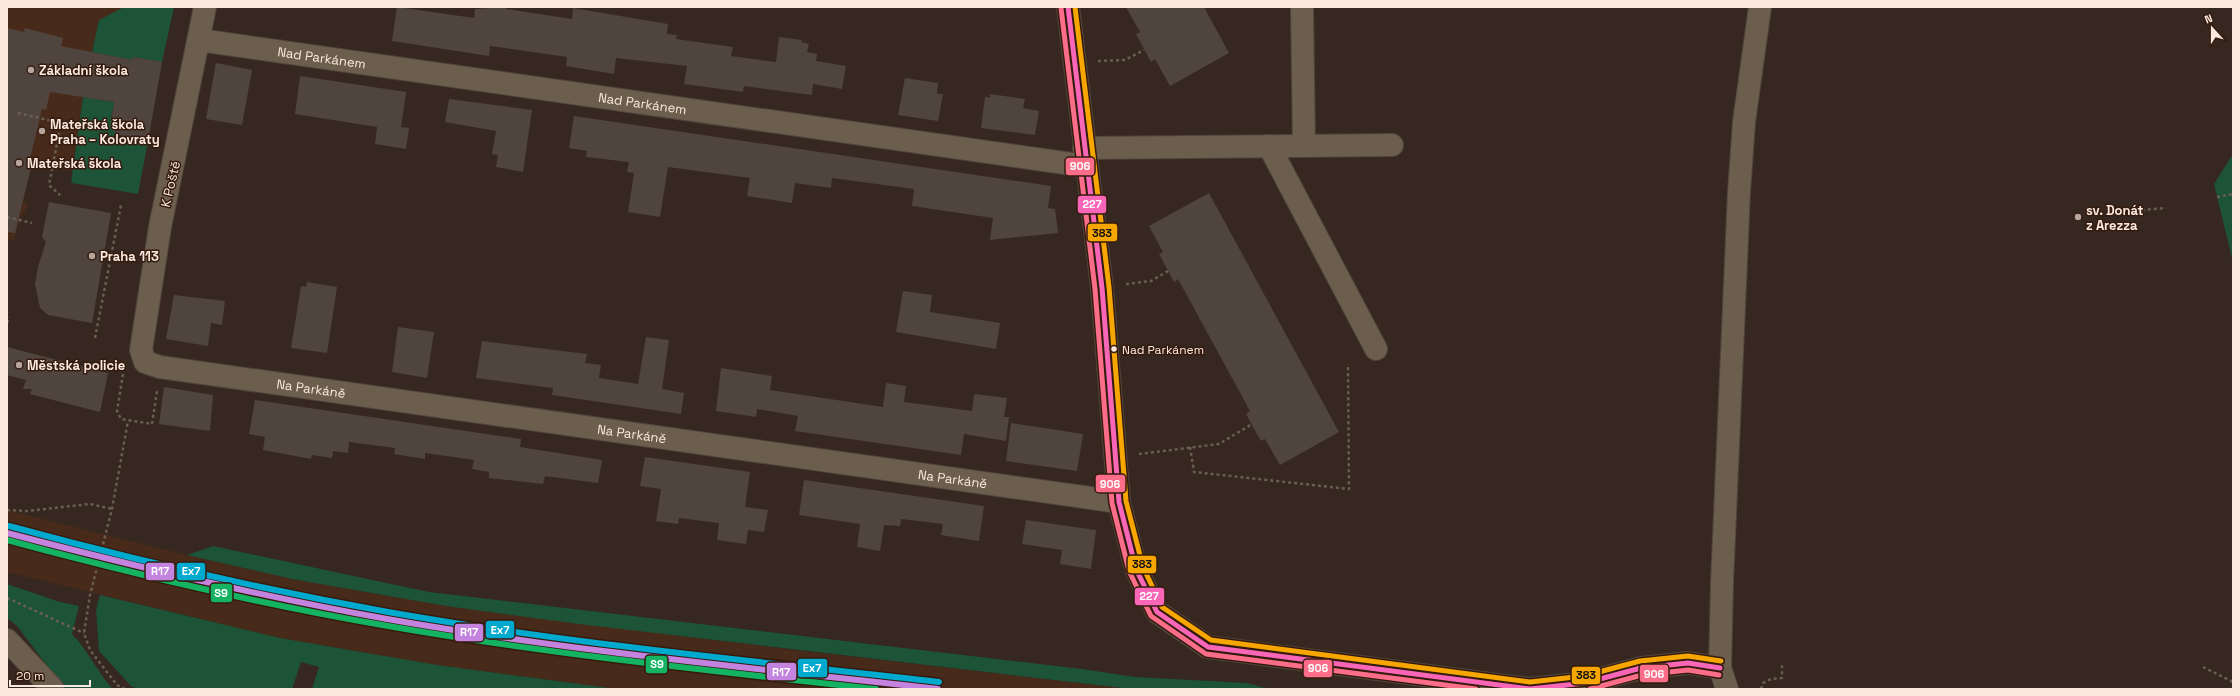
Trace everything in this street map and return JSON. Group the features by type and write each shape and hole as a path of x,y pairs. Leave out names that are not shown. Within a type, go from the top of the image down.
{"street":[{"name":"K Poště","path":"145,362 141,350 158,241 205,7"},
{"path":"1068,7 1076,62 1085,157 1102,288 1119,502 1136,569 1157,612 1208,647 1530,689 1585,683 1641,668 1688,663 1720,668"},
{"path":"1302,7 1304,146"},
{"path":"1728,689 1720,668 1722,583 1739,192 1744,122 1760,7"},
{"name":"Nad Parkánem","path":"199,40 1085,157 1269,146 1392,145"},
{"path":"1269,146 1376,349"},
{"name":"Na Parkáně","path":"145,362 160,368 1119,502"},
{"path":"7,640 53,689"}],"path":[{"path":"1076,62 1125,60 1144,50"},
{"path":"18,113 60,123 49,185 60,195"},
{"path":"2217,197 2233,194"},
{"path":"95,338 121,205"},
{"path":"2094,214 2166,208"},
{"path":"7,217 32,223"},
{"path":"1102,288 1151,280 1168,271"},
{"path":"7,323 9,317"},
{"path":"1190,448 1194,472 1349,489 1348,364"},
{"path":"122,370 124,376 117,411 121,419 152,424 157,389"},
{"path":"124,376 129,377"},
{"path":"125,689 117,686 90,650 84,633 90,595 112,509 128,421"},
{"path":"1116,456 1220,444 1252,424"},
{"path":"7,510 27,511 90,504 112,509"},
{"path":"7,598 84,633"},
{"path":"1761,689 1763,683 1770,678 1782,678 1782,664"},
{"path":"2203,667 2233,682"}],"shaded area":[{"name":"Mateřská škola Praha – Kolovraty","path":"7,7 124,7 99,20 85,83 72,171 32,164 23,202 28,203 25,212 20,217 14,240 7,239"},
{"path":"7,510 187,555 292,579 446,606 793,650 1131,689 617,689 437,665 280,638 7,572"}],"green space":[{"path":"124,7 174,7 162,62 133,57 132,60 92,52 99,20"},
{"path":"83,97 120,103 112,111 111,121 117,122 113,141 128,143 130,137 148,141 138,194 71,183"},
{"path":"2233,154 2233,262 2214,184"},
{"path":"213,546 429,592 1082,669 1135,677 1247,683 1269,689 1131,689 579,624 446,606 292,579 187,555"},
{"path":"7,584 60,602 79,606 72,634 78,640 113,689 65,689 17,626 7,618"},
{"path":"100,595 280,638 437,665 617,689 312,689 319,667 301,662 292,689 138,689 131,686 99,651 96,610"}],"building":[{"path":"397,7 474,18 475,9 506,7 506,9 572,19 573,8 668,24 667,34 677,35 676,39 733,47 731,56 776,62 779,37 802,40 801,42 809,44 807,52 817,54 816,61 846,66 842,89 813,84 812,95 744,86 743,92 684,84 687,66 616,58 614,74 566,66 567,57 490,46 489,56 392,41"},
{"path":"1126,7 1204,7 1229,53 1170,86 1155,59 1151,62 1136,34 1140,32"},
{"path":"7,28 24,32 25,28 63,38 61,46 132,60 133,57 162,62 148,141 114,134 117,122 111,121 114,102 50,92 46,110 42,109 29,163 32,164 15,233 7,232"},
{"path":"216,63 252,70 242,125 206,119"},
{"path":"300,76 406,92 401,127 409,128 406,149 375,144 377,127 295,114"},
{"path":"905,78 938,83 937,94 943,94 938,121 898,115"},
{"path":"990,94 1025,99 1023,108 1039,111 1035,135 981,128 985,97 990,98"},
{"path":"449,99 532,110 523,172 496,167 498,155 492,154 496,131 445,122"},
{"path":"574,116 1051,186 1048,208 1055,209 1058,233 990,240 993,218 912,206 914,189 832,178 831,188 795,183 792,203 747,196 750,178 668,167 660,217 628,212 634,173 627,172 629,162 586,157 587,151 569,148"},
{"path":"1209,193 1339,432 1280,465 1265,439 1261,441 1246,414 1250,411 1178,279 1174,282 1159,254 1163,252 1149,226"},
{"path":"49,202 111,213 92,323 48,315 40,308 35,284 38,267 46,242 42,237"},
{"path":"307,282 337,287 327,353 291,348 301,286 306,287"},
{"path":"903,291 932,295 930,312 1000,323 996,349 896,332"},
{"path":"174,295 225,301 222,325 211,323 208,346 166,339"},
{"path":"398,327 434,332 427,378 392,372"},
{"path":"646,337 669,340 662,389 684,393 681,414 552,395 553,388 476,378 482,341 587,354 585,363 601,365 599,378 638,384"},
{"path":"7,347 108,373 100,412 30,394 32,389 23,389 26,380 7,375"},
{"path":"721,368 772,376 770,390 883,407 886,383 906,386 904,402 972,411 974,394 1007,398 1004,417 1009,417 1006,441 964,434 961,455 795,431 798,416 757,409 756,417 716,411"},
{"path":"164,387 213,395 210,431 159,424"},
{"path":"255,400 521,439 520,447 602,460 598,483 545,476 543,484 489,478 489,472 472,469 474,460 425,453 425,459 394,454 395,448 349,442 348,453 333,451 332,458 312,455 311,459 263,450 265,437 249,434"},
{"path":"1011,423 1083,434 1077,471 1006,461"},
{"path":"645,457 750,472 745,507 768,510 764,532 748,530 746,544 717,540 719,523 679,518 678,524 656,521 661,489 640,486"},
{"path":"804,480 984,506 979,541 941,535 943,524 901,519 900,526 884,525 880,551 857,547 860,524 799,515"},
{"path":"1026,520 1096,530 1091,569 1060,564 1062,550 1022,544"}],"transit line":[{"name":"227","path":"1068,7 1102,288 1119,502 1136,569 1157,612 1208,647 1530,689 1585,683 1641,668 1688,663 1720,668"},
{"name":"383","path":"1075,7 1109,287 1126,501 1143,567 1162,607 1211,640 1530,682 1584,676 1640,661 1688,656 1721,661"},
{"name":"906","path":"1061,8 1095,289 1112,503 1129,571 1151,616 1206,654 1476,689"},
{"name":"Ex7","path":"9,526 103,551 197,573 292,594 388,612 594,643 939,682"},
{"name":"R17","path":"7,533 196,580 387,619 593,650 938,689"},
{"name":"S9","path":"7,540 196,588 388,626 509,645 692,669 876,689"},
{"name":"906","path":"1590,689 1642,675 1688,670 1719,675"}],"place":[{"name":"Základní škola","path":"31,70"},
{"name":"Mateřská škola Praha – Kolovraty","path":"42,131"},
{"name":"Mateřská škola","path":"19,163"},
{"name":"sv. Donát z Arezza","path":"2078,217"},
{"name":"Praha 113","path":"92,256"},
{"name":"Nad Parkánem","path":"1114,349"},
{"name":"Městská policie","path":"19,365"}]}
